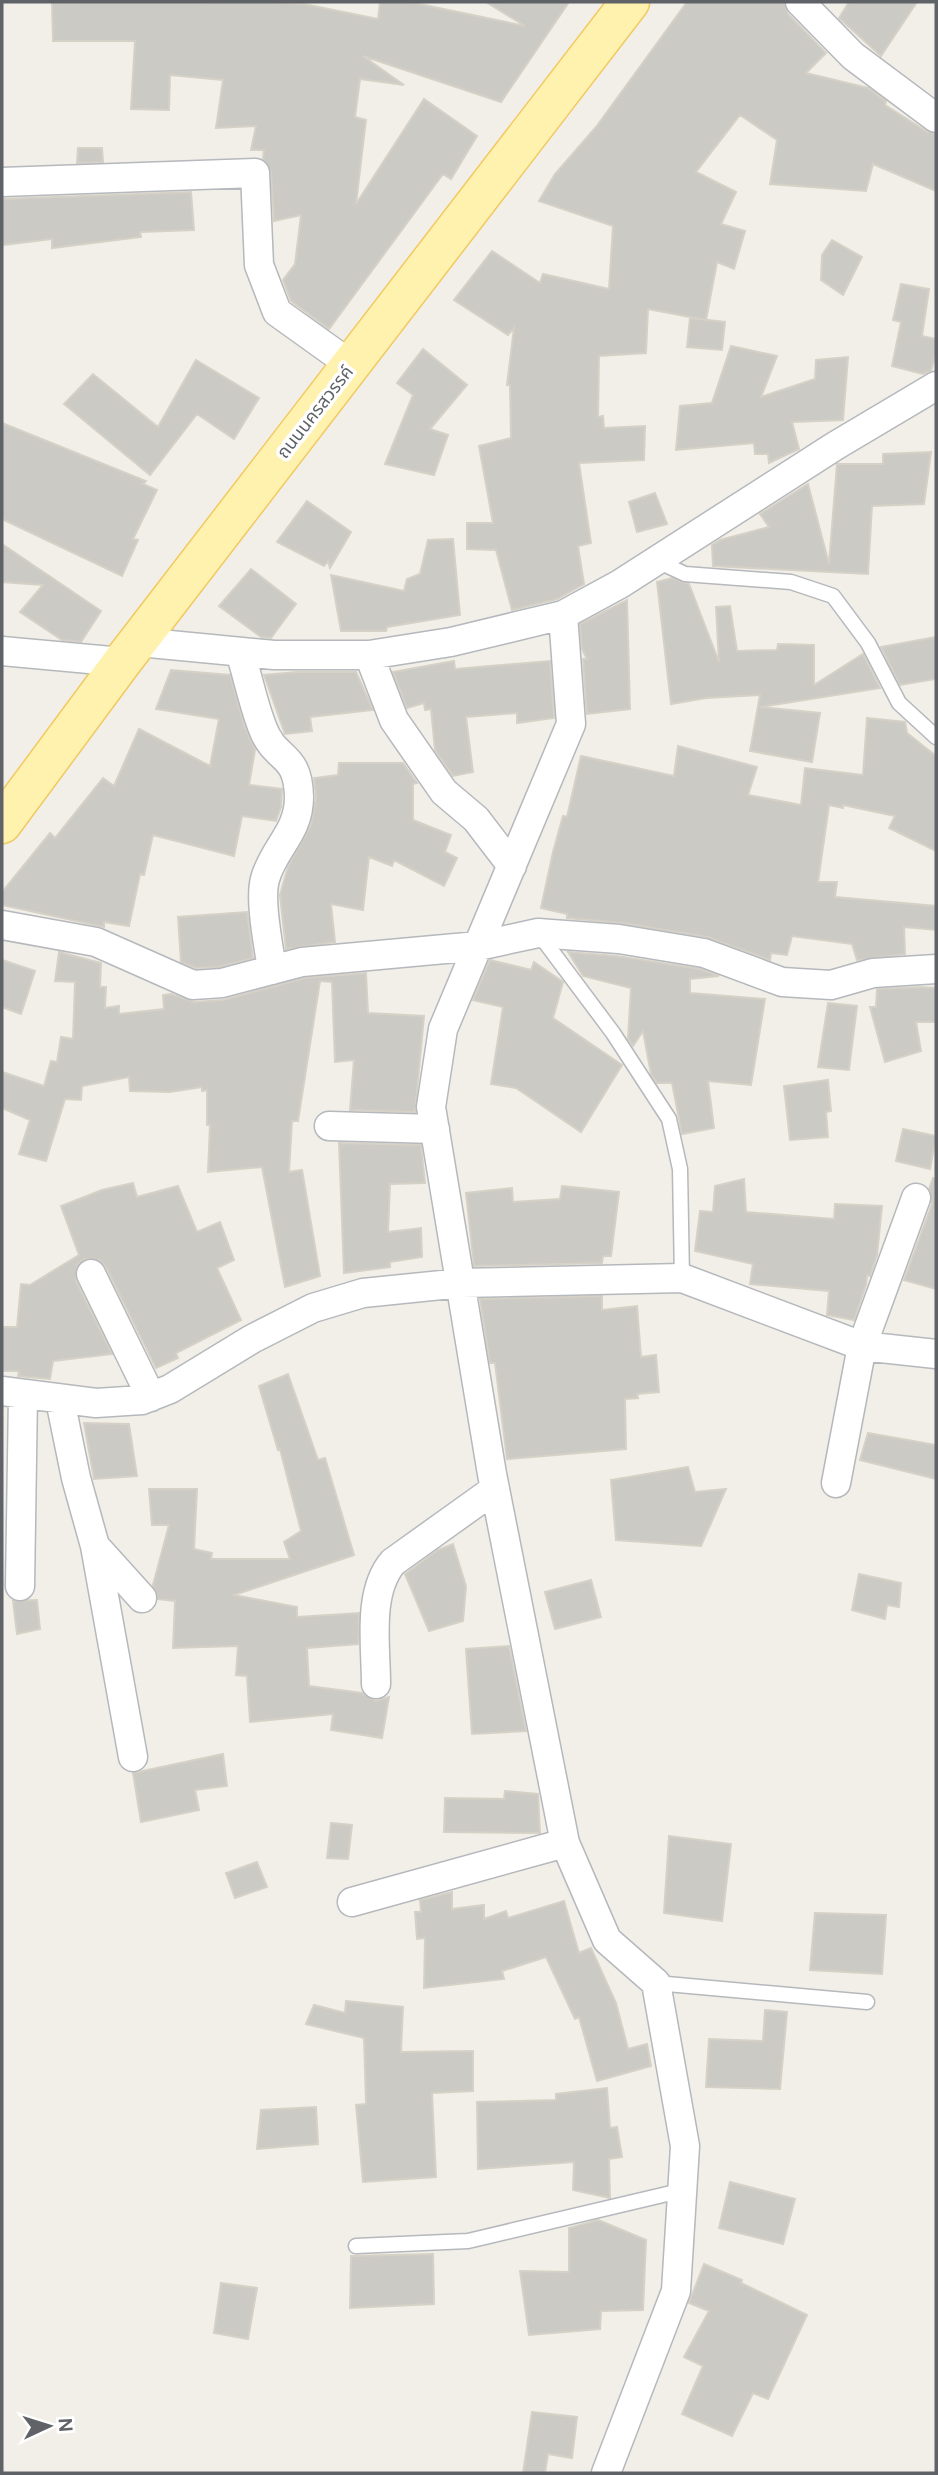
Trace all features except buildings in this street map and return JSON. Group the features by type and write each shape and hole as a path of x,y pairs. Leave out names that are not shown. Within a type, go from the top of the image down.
{"main road":[{"name":"ถนนนครสวรรค์","path":"2,824 630,2"}],"street":[{"path":"800,2 853,56 936,118"},
{"path":"2,182 255,173 259,265 277,312 351,365"},
{"path":"2,651 369,655 451,642 563,615 657,561 835,446 936,386"},
{"path":"563,615 571,724 443,1029 431,1107 495,1489 565,1843 607,1940 656,1983 685,2146 676,2291 606,2473"},
{"path":"240,652 264,730 275,750 291,761 297,779 295,827 275,857 264,882 272,970"},
{"path":"369,655 394,720 444,792 476,819 512,866"},
{"path":"2,925 96,942 192,985 222,983 302,962 478,946 538,933 619,939 704,953 782,982 831,985 873,973 936,969"},
{"path":"329,1126 435,1129"},
{"path":"835,1483 862,1346 916,1198"},
{"path":"91,1274 150,1397"},
{"path":"20,1586 13,1393 96,1403 150,1397 170,1389 252,1339 313,1308 363,1293 461,1283 682,1278 862,1346 936,1354"},
{"path":"60,1399 76,1478 95,1546 133,1757"},
{"path":"376,1684 377,1593 381,1576 393,1562 495,1489"},
{"path":"95,1546 142,1598"},
{"path":"352,1902 565,1843"}],"lane":[{"path":"657,561 685,574 792,582 833,596 868,643 899,703 936,737"},
{"path":"538,933 613,1033 669,1119 680,1169 682,1278"},
{"path":"656,1983 867,2002"},
{"path":"356,2246 468,2241 684,2190"}]}
